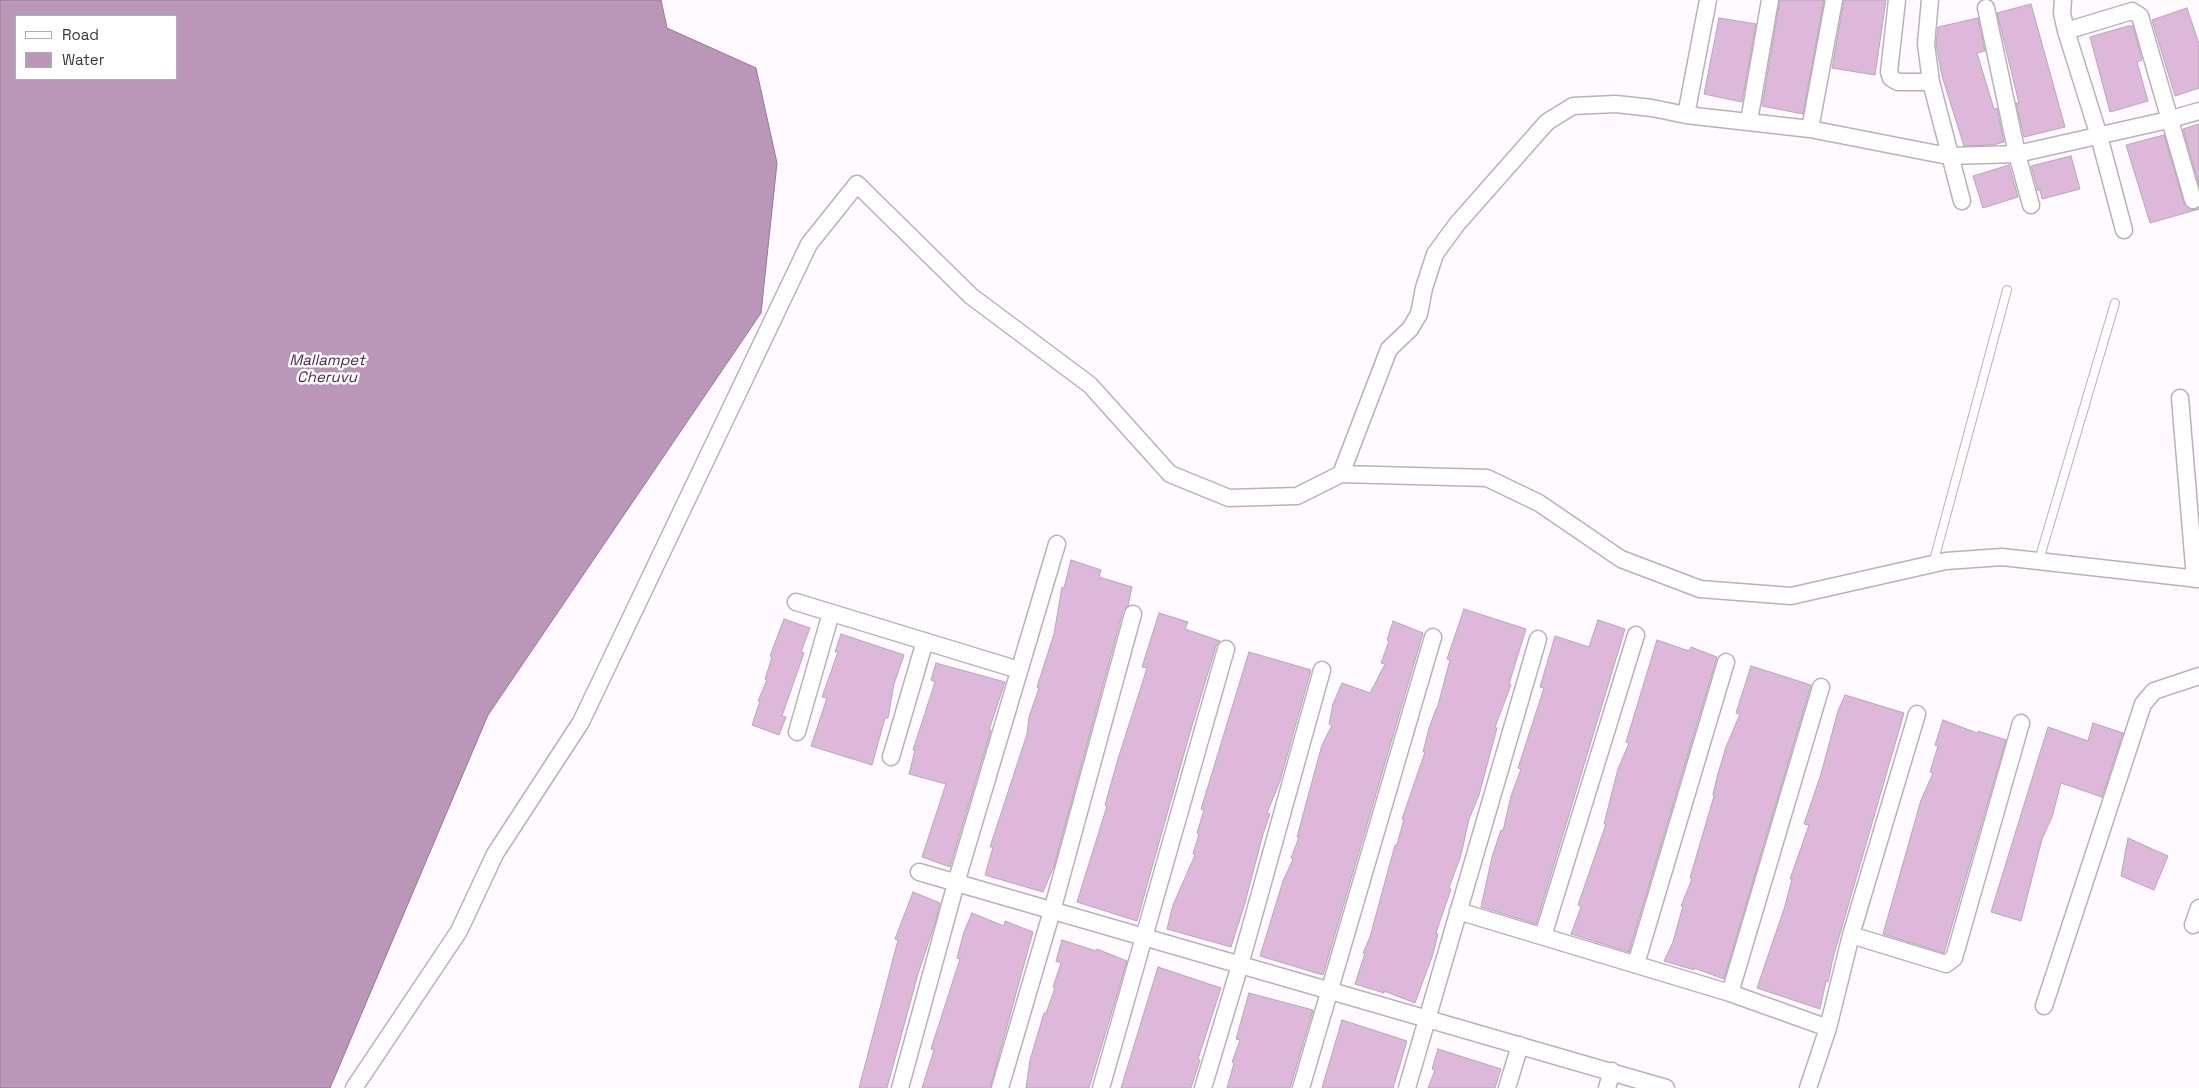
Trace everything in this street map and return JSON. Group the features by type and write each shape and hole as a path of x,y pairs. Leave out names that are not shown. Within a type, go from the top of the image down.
{"street":[{"path":"1686,115 1708,0"},
{"path":"1749,121 1770,0"},
{"path":"1810,129 1834,0"},
{"path":"1897,0 1889,72 1891,78 1898,82 1931,82"},
{"path":"1930,0 1926,44 1931,82 1948,156 1962,201"},
{"path":"2063,0 2062,12 2066,30 2099,136 2124,230"},
{"path":"1986,8 2017,154 2031,205"},
{"path":"2066,30 2132,11 2140,16 2168,120 2193,200"},
{"path":"1341,474 1389,349 1410,329 1419,314 1424,288 1435,254 1458,224 1547,122 1573,106 1616,104 1652,108 1686,115 1810,129 1948,156 2017,154 2168,120 2199,111"},
{"path":"354,1088 459,932 495,854 581,722 809,244 857,184 971,296 1090,385 1170,474 1229,498 1297,496 1341,474 1487,478 1539,503 1621,559 1700,589 1791,596 1933,564 2002,557 2197,579 2180,398"},
{"path":"900,1088 956,883 1057,544"},
{"path":"796,602 1019,670"},
{"path":"797,732 831,613"},
{"path":"1000,1088 1052,911 1134,614"},
{"path":"1543,936 1636,635"},
{"path":"1301,1088 1328,990 1433,637"},
{"path":"1407,1088 1538,639"},
{"path":"891,757 925,641"},
{"path":"1101,1088 1226,649"},
{"path":"1636,964 1726,662"},
{"path":"1203,1088 1240,964 1322,670"},
{"path":"2044,1006 2144,704 2154,691 2199,676"},
{"path":"1730,993 1821,687"},
{"path":"1808,1088 1828,1028 1851,935 1917,714"},
{"path":"1851,935 1946,964 1954,958 2021,723"},
{"path":"919,872 1666,1088"},
{"path":"2193,925 2199,908"},
{"path":"1458,911 1730,993 1828,1028"},
{"path":"1507,1088 1520,1045"},
{"path":"1607,1088 1612,1072"}],"lane":[{"path":"1933,564 2007,290"},
{"path":"2039,560 2115,302"}],"water":[{"name":"Mallampet Cheruvu","path":"0,0 661,0 667,28 756,68 777,163 761,313 488,715 330,1088 0,1088"}],"building":[{"path":"1780,0 1824,0 1803,114 1762,106"},
{"path":"1844,0 1886,0 1875,75 1832,68"},
{"path":"2031,4 2065,127 2024,137 2016,103 2019,103 1997,13"},
{"path":"2187,8 2199,44 2199,88 2175,96 2152,20"},
{"path":"1719,18 1756,24 1742,102 1704,94"},
{"path":"1978,18 1985,51 1977,53 1994,109 1997,108 2004,142 1993,145 1964,146 1942,76 1936,44 1938,27"},
{"path":"2133,26 2142,60 2137,62 2148,101 2110,112 2090,37"},
{"path":"2199,124 2199,185 2183,129"},
{"path":"2164,135 2184,203 2190,210 2199,209 2150,223 2126,145"},
{"path":"2071,156 2080,189 2042,199 2031,166"},
{"path":"2009,165 2018,197 1983,208 1973,176"},
{"path":"1071,560 1101,570 1099,577 1132,587 1128,606 1123,611 1054,866 1043,892 985,875 993,847 990,847 1027,734 1029,717 1054,634 1062,587 1064,588"},
{"path":"1464,609 1526,629 1509,684 1511,685 1495,727 1497,728 1479,795 1469,819 1461,855 1436,933 1438,934 1433,954 1415,1003 1384,991 1384,993 1355,984 1395,845 1397,845 1404,819 1402,819 1425,752 1423,752 1429,728 1437,709 1450,660 1447,659"},
{"path":"1159,613 1188,622 1185,629 1220,641 1216,646 1189,736 1137,921 1077,902 1107,806 1105,805 1118,759 1147,668 1142,667"},
{"path":"784,619 810,628 801,652 804,653 782,716 786,717 779,735 752,725 760,701 758,701 767,680 765,679 772,657 770,656"},
{"path":"1598,620 1625,629 1536,924 1481,907 1492,857 1501,830 1503,831 1511,796 1521,769 1518,768 1544,688 1540,687 1555,636 1589,647"},
{"path":"1393,621 1423,633 1323,975 1260,956 1283,881 1293,859 1291,858 1299,837 1297,837 1322,745 1332,725 1329,724 1333,704 1342,683 1370,693 1385,664 1381,663 1389,641 1387,640"},
{"path":"841,634 904,655 894,684 888,718 885,718 872,765 811,746 827,698 822,697 838,652 835,652"},
{"path":"1657,640 1689,651 1691,647 1717,657 1629,952 1571,934 1581,907 1578,905 1606,824 1604,824 1618,769 1629,743 1626,742"},
{"path":"1249,652 1311,670 1280,781 1267,813 1270,814 1231,947 1167,929 1173,905 1195,855 1193,854 1199,834 1197,833 1204,810 1201,809"},
{"path":"936,663 1005,682 989,730 991,730 950,867 922,857 946,784 909,774 915,750 913,750 935,682 931,680"},
{"path":"1751,666 1811,685 1724,979 1694,968 1694,970 1664,961 1673,942 1683,906 1681,906 1692,879 1690,878 1714,796 1717,777 1726,747 1740,714 1736,713"},
{"path":"1845,695 1904,713 1833,958 1828,982 1826,981 1820,1009 1757,988 1785,906 1792,879 1790,879 1809,825 1804,824 1821,774 1838,711"},
{"path":"1943,720 1977,733 1978,731 2006,740 1944,953 1883,934 1921,800 1933,773 1930,772 1938,746 1935,745"},
{"path":"2093,723 2123,733 2102,797 2061,783 2052,817 2042,839 2021,921 1991,912 2048,727 2088,741"},
{"path":"2128,838 2168,856 2154,890 2121,876"},
{"path":"913,892 940,903 935,923 918,974 887,1088 859,1088 898,940 895,939"},
{"path":"972,913 1004,926 1005,921 1033,932 990,1088 922,1088 934,1050 931,1049 960,959 957,958 964,932"},
{"path":"1062,940 1096,951 1097,949 1127,961 1089,1088 1026,1088 1030,1060 1044,1013 1046,1013 1055,988 1053,987 1061,963 1056,961"},
{"path":"1158,967 1221,988 1198,1059 1200,1060 1191,1088 1121,1088"},
{"path":"1249,993 1313,1010 1290,1088 1227,1088 1234,1063 1232,1062 1240,1040 1236,1039"},
{"path":"1342,1020 1407,1041 1393,1088 1322,1088"},
{"path":"1438,1049 1501,1069 1495,1088 1428,1088 1435,1070 1432,1069"}]}
